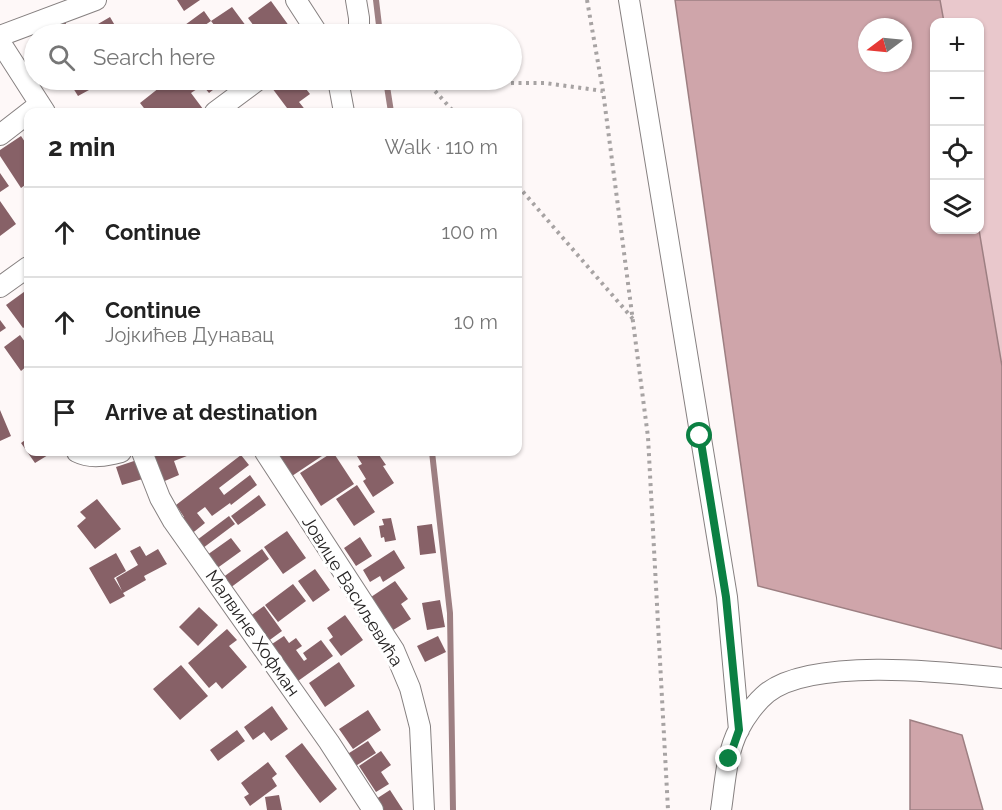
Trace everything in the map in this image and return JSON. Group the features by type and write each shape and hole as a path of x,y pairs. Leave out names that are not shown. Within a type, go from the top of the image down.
{"street":[{"path":"32,24 96,0"},
{"path":"296,0 312,24"},
{"path":"356,0 359,24"},
{"path":"629,0 726,597 739,730"},
{"path":"0,36 24,27"},
{"path":"0,42 24,80"},
{"path":"31,90 42,108"},
{"path":"220,108 245,90"},
{"path":"340,90 343,108"},
{"path":"0,135 24,120"},
{"path":"0,287 24,270"},
{"name":"Малвине Хофман","path":"144,456 160,498 173,521 329,742 373,810"},
{"name":"Јовице Васиљевића","path":"269,456 394,651 410,688 420,727 424,810"},
{"path":"721,810 729,759 739,730 753,708 767,693 809,676 828,672 893,670 1002,678"}],"path":[{"path":"587,0 603,91 648,437 668,810"},
{"path":"522,83 544,83 603,91"},
{"path":"434,90 450,108"},
{"path":"522,191 633,320"}],"shaded area":[{"path":"675,0 940,0 943,18 930,18 930,234 980,234 1002,366 1002,649 758,586"},
{"path":"940,0 1002,0 1002,366 980,234 984,234 984,18 943,18"},
{"path":"910,720 962,735 983,810 910,810"}],"building":[{"path":"177,0 200,0 184,11"},
{"path":"271,1 288,24 252,24 248,18"},
{"path":"232,7 245,24 213,24 211,21"},
{"path":"204,11 211,21 207,24 186,24"},
{"path":"110,17 114,24 98,24"},
{"path":"74,90 89,90 78,96"},
{"path":"156,90 196,90 191,93 202,108 144,108 140,103"},
{"path":"274,90 307,90 310,94 299,102 304,108 287,108"},
{"path":"21,136 24,140 24,186 21,188 0,156 0,150"},
{"path":"0,173 9,186 0,192"},
{"path":"0,201 16,224 0,236"},
{"path":"24,292 24,327 23,328 6,305"},
{"path":"0,320 6,328 0,332"},
{"path":"20,335 24,340 24,368 21,371 4,347"},
{"path":"0,410 11,436 0,441"},
{"path":"30,456 46,456 35,463"},
{"path":"150,456 187,456 174,461 179,475 160,483"},
{"path":"240,456 249,465 219,488 224,495 250,475 257,485 212,516 205,507 197,513 205,523 190,535 179,521 184,517 176,505"},
{"path":"274,456 322,456 289,478"},
{"path":"327,456 336,456 354,484 321,506 300,473"},
{"path":"357,456 380,456 386,465 383,466 394,483 373,497 363,481 366,479 358,466 362,464"},
{"path":"140,459 146,478 122,485 116,467"},
{"path":"357,485 375,512 354,526 336,499"},
{"path":"259,495 266,505 238,525 231,516"},
{"path":"97,499 121,529 95,549 77,526 86,518 80,512"},
{"path":"229,516 235,524 203,548 197,540"},
{"path":"391,518 396,540 385,542 384,537 381,538 379,526 384,525 382,519"},
{"path":"432,524 436,553 420,555 417,526"},
{"path":"287,531 306,558 283,574 264,547"},
{"path":"360,537 372,556 356,566 344,548"},
{"path":"231,538 241,551 216,569 207,555"},
{"path":"140,546 146,556 158,549 167,564 144,576 146,580 123,593 125,596 110,604 89,568 116,553 126,571 114,578 122,591 116,578 138,565 130,551"},
{"path":"262,549 269,559 230,588 222,578"},
{"path":"394,550 405,568 383,582 380,576 370,582 363,570"},
{"path":"315,569 330,590 313,602 298,581"},
{"path":"395,581 408,599 401,604 411,619 390,632 368,599"},
{"path":"293,584 306,601 278,622 265,605"},
{"path":"440,600 445,627 427,630 422,603"},
{"path":"264,606 282,631 267,642 249,617"},
{"path":"199,607 218,625 198,646 179,627"},
{"path":"345,615 363,640 341,656 329,640 333,637 327,628"},
{"path":"227,629 237,640 229,646 247,667 222,689 216,682 209,688 188,663"},
{"path":"284,636 289,643 296,638 302,646 296,650 304,661 307,659 303,653 321,640 333,656 298,681 272,644"},
{"path":"438,636 446,652 425,662 417,646"},
{"path":"339,662 355,686 325,707 309,683"},
{"path":"181,665 208,696 180,720 153,689"},
{"path":"272,706 288,729 271,741 264,732 253,740 244,727"},
{"path":"368,710 381,730 353,749 339,729"},
{"path":"237,730 245,741 218,761 210,750"},
{"path":"368,741 376,753 354,767 346,755"},
{"path":"302,743 337,789 320,803 285,756"},
{"path":"381,751 391,765 381,772 389,784 376,792 359,766"},
{"path":"268,762 277,774 272,778 277,786 250,806 244,797 249,794 241,783"},
{"path":"390,790 403,810 378,810 373,801"},
{"path":"279,795 282,810 267,810 265,797"}],"waterway":[{"path":"376,0 379,24"},
{"path":"388,90 390,108"},
{"path":"432,456 450,613 453,810"}],"route":[{"path":"700,436 726,597 739,730 729,759"}]}
